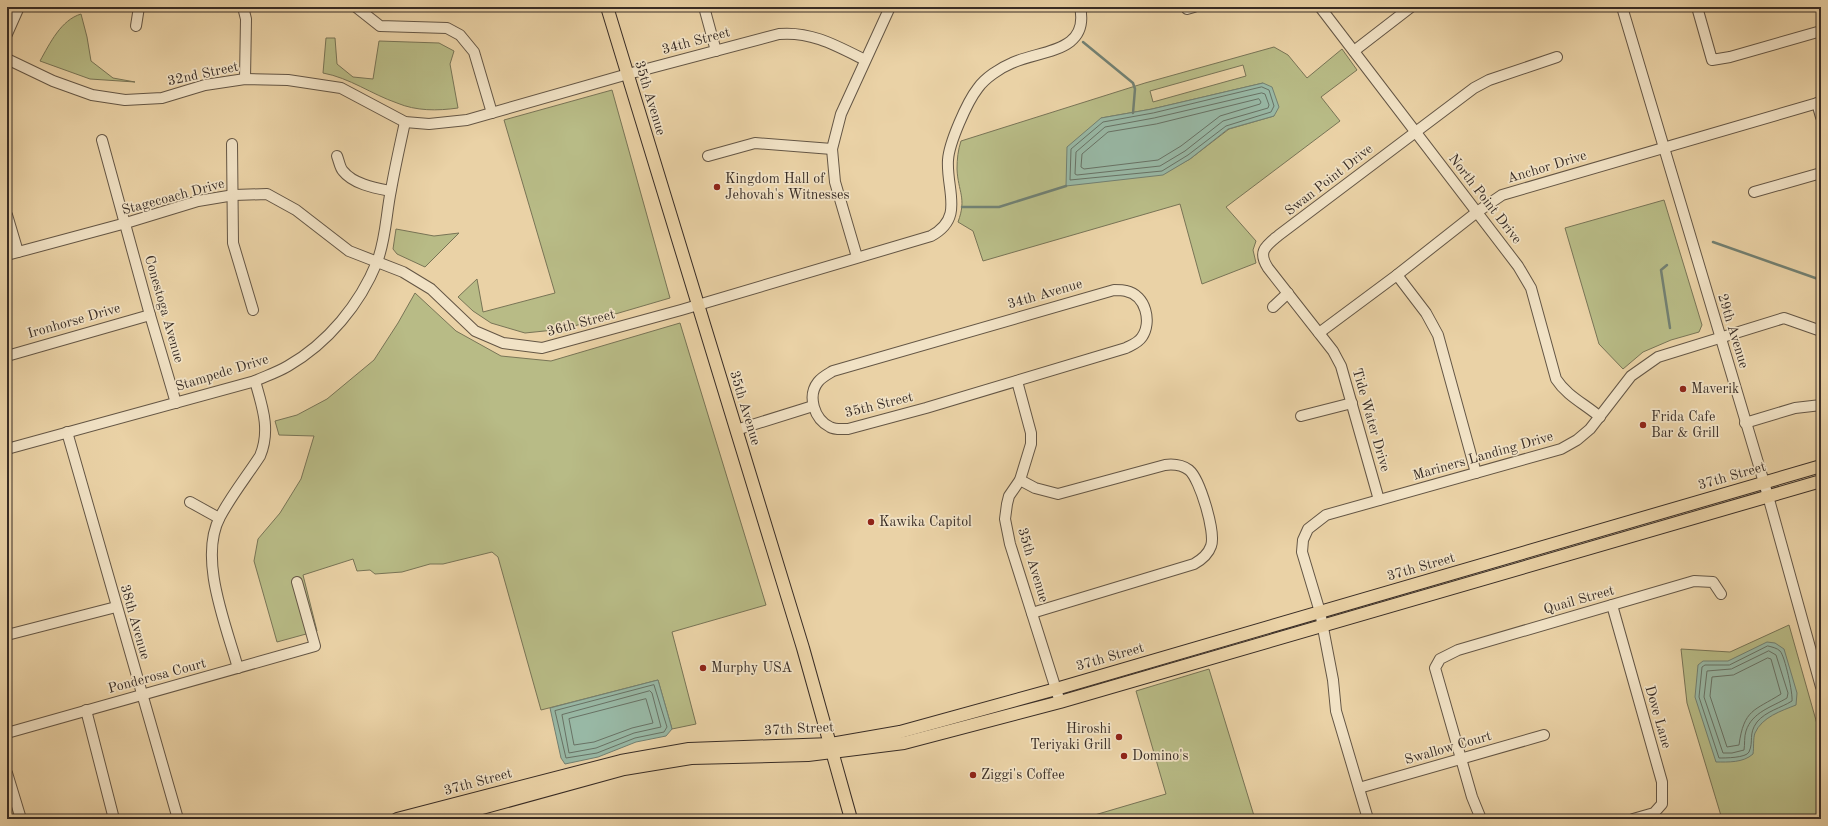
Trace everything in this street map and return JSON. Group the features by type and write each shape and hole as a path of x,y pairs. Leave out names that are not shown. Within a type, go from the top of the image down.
{"main road":[{"name":"35th Avenue","path":"607,7 832,748 851,819"},
{"name":"37th Street","path":"442,819 624,769 691,758 808,755 900,732 1056,689 1821,466"},
{"name":"37th Street","path":"397,819 621,761 689,748 832,748 904,743 1060,702 1821,480"}],"street":[{"path":"7,34 19,7"},
{"path":"136,26 139,7"},
{"path":"244,7 246,19 245,79"},
{"path":"356,7 380,26 447,28 460,35 474,52 492,113"},
{"path":"704,7 716,51"},
{"path":"857,257 835,182 832,149 842,114 890,7"},
{"path":"697,305 931,236 939,232 951,214 953,201 949,185 948,160 951,142 977,89 984,80 1012,63 1060,49 1079,31 1081,22 1080,7"},
{"name":"North Point Drive","path":"1320,7 1518,266 1531,288 1556,379 1573,397 1600,417"},
{"path":"1354,51 1410,7"},
{"name":"29th Avenue","path":"1622,7 1768,496 1821,687"},
{"path":"1697,7 1712,60 1730,57 1821,31"},
{"name":"34th Street","path":"404,122 429,124 467,120 768,36 794,33 818,38 865,60"},
{"name":"Swan Point Drive","path":"1263,253 1266,246 1279,235 1457,100 1489,80 1557,57"},
{"name":"32nd Street","path":"7,59 52,81 92,94 125,100 162,98 205,86 245,79 288,80 340,88 404,122"},
{"path":"1819,103 1821,117"},
{"name":"Anchor Drive","path":"1319,333 1397,275 1477,212 1502,195 1819,103"},
{"name":"Stampede Drive","path":"7,449 255,380 288,366 321,342 344,319 362,291 377,261 386,225 390,191 404,122"},
{"name":"Conestoga Avenue","path":"102,140 150,315 176,402"},
{"path":"708,156 755,142 832,149"},
{"path":"232,144 234,195 233,243 253,310"},
{"path":"337,156 343,172 355,180 373,188 390,191"},
{"path":"1754,192 1821,173"},
{"name":"Stagecoach Drive","path":"7,255 126,224 198,201 234,195 267,194 296,210 349,251 377,261"},
{"path":"7,215 18,252"},
{"name":"Tide Water Drive","path":"1263,253 1263,260 1333,351 1341,366 1379,500"},
{"name":"36th Street","path":"377,261 403,272 430,289 475,330 503,344 542,348 697,305"},
{"path":"1397,275 1426,313 1438,335 1476,473"},
{"name":"34th Avenue","path":"813,406 813,394 819,380 833,371 860,362 1106,291 1127,291 1141,300 1147,320 1147,326 1142,337 1137,343 1126,348 1017,381"},
{"path":"1273,308 1288,293"},
{"name":"Ironhorse Drive","path":"7,356 150,315"},
{"name":"Mariners Landing Drive","path":"1368,819 1336,711 1333,680 1321,626 1320,612 1302,552 1303,540 1308,529 1326,514 1561,448 1577,440 1600,417 1630,376 1658,357 1784,318 1821,331"},
{"path":"238,668 212,569 211,547 219,518 260,456 264,447 266,429 262,405 255,380"},
{"name":"35th Street","path":"813,406 817,416 826,425 838,430 848,429 1017,381"},
{"name":"35th Avenue","path":"1017,381 1031,433 1029,452 1020,480 1010,496 1004,519 1010,544 1060,702"},
{"path":"1301,416 1352,403"},
{"path":"736,430 813,406"},
{"path":"1745,423 1795,408 1821,406"},
{"name":"38th Avenue","path":"67,432 141,695 178,819"},
{"path":"1020,480 1035,488 1058,494 1165,464 1178,465 1189,470 1194,476 1207,513 1212,535 1212,544 1208,553 1194,564 1032,613"},
{"path":"190,502 219,518"},
{"name":"Quail Street","path":"1461,759 1435,668 1440,659 1458,650 1694,581 1713,582 1721,594"},
{"name":"Ponderosa Court","path":"7,733 315,646 298,582"},
{"name":"Dove Lane","path":"1612,606 1662,782 1662,804 1654,813 1633,819"},
{"path":"7,635 116,607"},
{"path":"86,710 114,819"},
{"name":"Swallow Court","path":"1359,788 1544,735"},
{"path":"1461,759 1481,819"},
{"path":"7,773 21,819"}],"green space":[{"path":"81,14 91,61 113,78 135,82 90,79 40,61 52,40 62,27 68,21"},
{"path":"326,38 335,38 337,64 353,77 373,79 379,41 439,43 454,51 450,64 458,108 434,110 404,106 351,82 323,73"},
{"path":"1274,47 1288,55 1307,78 1342,49 1357,70 1321,97 1340,121 1226,207 1256,241 1253,250 1256,263 1202,284 1180,204 983,261 973,231 958,222 962,207 957,169 961,141 1145,83","holes":["1243,65 1246,76 1153,102 1150,91","1263,83 1274,116 1229,129 1190,159 1163,174 1101,118 1152,109"]},
{"path":"612,90 670,298 564,329 525,333 491,323 473,311 458,297 477,279 483,312 555,293 504,120"},
{"path":"1664,200 1702,325 1699,332 1671,340 1643,352 1623,369 1599,344 1565,228"},
{"path":"396,229 434,236 459,233 425,267 397,254 393,249"},
{"path":"415,293 456,331 501,356 551,361 680,323 766,605 672,632 696,724 672,729 658,680 541,710 498,557 492,552 443,564 430,564 402,572 375,574 370,570 357,571 353,559 303,575 317,631 277,642 254,561 258,539 280,513 301,479 314,436 279,435 275,421 297,415 327,399 374,360"},
{"path":"1789,625 1821,738 1821,819 1722,819 1687,703 1681,649 1730,652"},
{"path":"1209,669 1255,819 1081,819 1166,794 1136,691"}],"water":[{"path":"1263,83 1272,87 1279,107 1274,116 1228,129 1190,159 1163,175 1066,186 1067,147 1101,118 1152,109"},
{"path":"1767,642 1775,643 1784,649 1797,693 1796,705 1772,715 1758,727 1754,738 1753,754 1749,757 1735,761 1716,762 1695,697 1698,665 1703,661 1728,661"},
{"path":"658,680 672,729 666,736 636,742 598,757 565,764 561,758 550,708"}],"waterway":[{"path":"1083,42 1133,83 1135,89 1133,113"},
{"path":"962,207 999,207 1066,186"},
{"path":"1713,242 1821,280"},
{"path":"1667,265 1661,270 1670,328"}],"place":[{"name":"Kingdom Hall of Jehovah's Witnesses","path":"717,187"},
{"name":"Maverik","path":"1683,389"},
{"name":"Frida Cafe Bar & Grill","path":"1643,425"},
{"name":"Kawika Capitol","path":"871,522"},
{"name":"Murphy USA","path":"703,668"},
{"name":"Hiroshi Teriyaki Grill","path":"1119,737"},
{"name":"Domino's","path":"1124,756"},
{"name":"Ziggi's Coffee","path":"973,775"}]}
